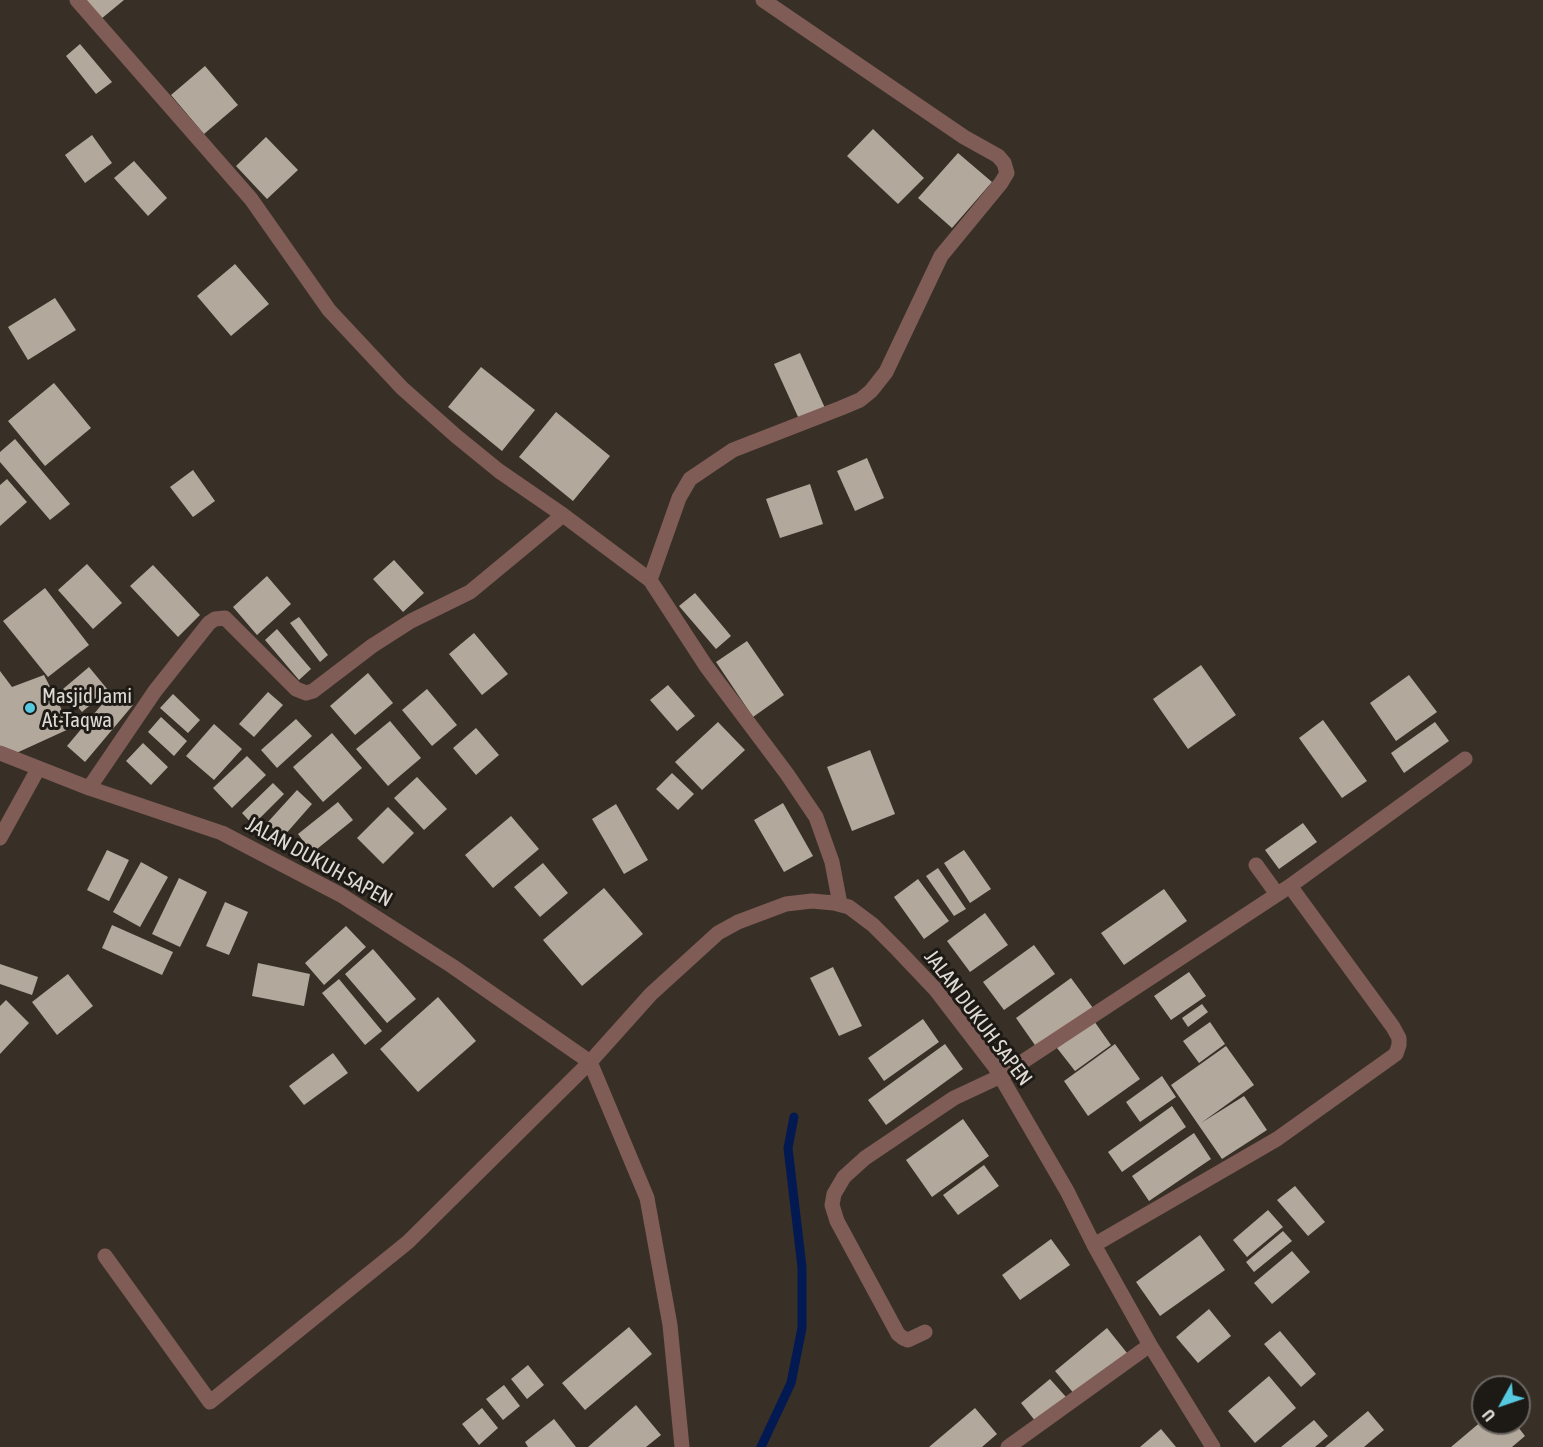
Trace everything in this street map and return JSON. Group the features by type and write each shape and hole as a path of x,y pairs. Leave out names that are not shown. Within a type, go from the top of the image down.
{"street":[{"path":"77,0 251,199 329,310 402,388 499,471 650,579 706,666 787,774 816,817 832,862 840,904"},
{"path":"650,579 679,498 690,479 733,450 860,400 871,391 886,372 941,256 1006,176 1007,168 998,156 964,137 763,0"},
{"path":"89,788 155,691 208,623 215,619 225,618 296,689 306,693 313,691 372,646 411,621 470,592 563,515"},
{"name":"JALAN DUKUH SAPEN","path":"0,753 89,788 222,833 341,896 452,966 590,1062 651,994 718,933 738,922 786,904 812,901 849,907 873,925 935,989 1001,1076 1067,1191 1094,1245 1150,1345 1213,1447"},
{"path":"925,1332 908,1340 898,1334 837,1221 832,1205 834,1194 844,1177 865,1158 954,1098 1001,1076 1284,890 1465,759"},
{"path":"0,838 38,769"},
{"path":"1094,1245 1277,1139 1396,1054 1399,1045 1393,1027 1284,890 1256,865"},
{"path":"105,1256 210,1402 408,1242 590,1062 647,1197 670,1325 682,1447"},
{"path":"1008,1447 1150,1345"}],"building":[{"path":"86,0 124,0 101,19"},
{"path":"80,44 112,82 96,94 66,56"},
{"path":"205,66 238,105 204,134 171,95"},
{"path":"873,129 924,178 898,204 847,156"},
{"path":"92,135 112,163 85,183 65,155"},
{"path":"266,137 298,170 267,199 236,166"},
{"path":"958,153 992,182 952,228 918,198"},
{"path":"134,161 167,198 148,216 114,178"},
{"path":"235,264 269,304 231,336 197,296"},
{"path":"55,298 76,330 28,360 8,327"},
{"path":"800,353 825,408 799,419 774,364"},
{"path":"481,367 535,410 502,451 448,407"},
{"path":"54,383 91,428 45,466 8,421"},
{"path":"556,412 610,456 573,501 519,457"},
{"path":"15,439 70,504 50,520 0,462 0,452"},
{"path":"867,458 884,498 855,511 837,471"},
{"path":"193,470 215,501 193,517 170,487"},
{"path":"7,479 27,502 0,526 0,485"},
{"path":"810,484 823,524 780,538 766,499"},
{"path":"394,560 424,593 403,612 373,579"},
{"path":"87,564 122,603 93,629 58,590"},
{"path":"153,565 200,615 178,637 130,586"},
{"path":"267,576 291,604 257,635 233,607"},
{"path":"45,588 89,645 48,677 3,621"},
{"path":"695,593 731,636 716,649 679,606"},
{"path":"299,617 328,655 320,662 290,623"},
{"path":"277,629 311,669 299,680 265,640"},
{"path":"474,633 508,674 482,695 449,654"},
{"path":"747,641 784,695 753,717 716,662"},
{"path":"1201,665 1236,715 1188,749 1153,699"},
{"path":"89,667 108,690 82,712 63,689"},
{"name":"Masjid Jami At-Taqwa","path":"0,671 12,687 44,675 71,728 12,755 0,746"},
{"path":"368,673 393,703 355,735 330,706"},
{"path":"1409,675 1437,712 1396,741 1370,703"},
{"path":"668,685 695,716 677,731 650,700"},
{"path":"427,689 457,725 432,746 402,710"},
{"path":"114,690 133,705 85,762 67,746"},
{"path":"268,692 283,705 254,737 239,724"},
{"path":"173,694 200,720 188,733 160,708"},
{"path":"161,717 187,741 174,756 148,732"},
{"path":"296,719 312,736 277,768 261,750"},
{"path":"1323,720 1367,781 1342,798 1299,738"},
{"path":"390,721 421,758 388,786 356,749"},
{"path":"718,722 745,750 702,790 675,762"},
{"path":"1435,722 1449,741 1404,773 1391,753"},
{"path":"214,724 242,749 214,780 186,756"},
{"path":"476,728 499,755 476,775 453,748"},
{"path":"332,733 362,768 323,802 293,767"},
{"path":"143,743 168,767 151,785 126,761"},
{"path":"870,750 895,814 852,831 827,767"},
{"path":"247,756 266,775 232,808 213,788"},
{"path":"672,773 694,794 678,810 656,789"},
{"path":"417,777 447,809 424,830 394,798"},
{"path":"273,783 284,794 253,825 242,813"},
{"path":"297,790 312,804 283,837 267,823"},
{"path":"338,802 353,820 312,853 298,834"},
{"path":"783,803 813,856 784,872 754,820"},
{"path":"616,804 648,860 624,874 592,819"},
{"path":"388,807 414,833 383,864 357,838"},
{"path":"511,816 539,849 493,888 465,855"},
{"path":"1303,823 1317,842 1279,869 1265,850"},
{"path":"107,850 129,860 109,901 87,890"},
{"path":"964,850 991,889 970,903 944,863"},
{"path":"141,862 168,877 140,927 113,912"},
{"path":"543,863 568,893 540,917 514,887"},
{"path":"938,868 966,909 954,916 926,876"},
{"path":"179,878 207,892 180,947 152,934"},
{"path":"918,879 949,921 924,939 894,897"},
{"path":"604,888 643,934 582,986 543,940"},
{"path":"1164,889 1187,921 1124,965 1101,933"},
{"path":"225,902 248,912 229,955 206,946"},
{"path":"985,913 1008,945 970,972 947,941"},
{"path":"112,925 173,952 162,975 102,948"},
{"path":"346,926 366,947 324,985 305,963"},
{"path":"1034,945 1055,974 1004,1010 983,982"},
{"path":"373,949 416,999 387,1023 345,974"},
{"path":"258,963 310,974 304,1006 252,996"},
{"path":"0,964 38,977 32,995 0,984"},
{"path":"833,967 862,1026 839,1036 810,978"},
{"path":"1189,972 1206,996 1171,1020 1154,996"},
{"path":"68,974 93,1006 57,1035 32,1002"},
{"path":"1071,978 1093,1008 1037,1048 1016,1018"},
{"path":"339,979 382,1031 365,1045 322,993"},
{"path":"438,997 476,1041 418,1092 380,1049"},
{"path":"6,1000 29,1023 0,1054 0,1006"},
{"path":"1202,1004 1208,1012 1188,1027 1182,1018"},
{"path":"923,1019 939,1042 884,1081 868,1058"},
{"path":"1094,1021 1111,1045 1075,1071 1057,1048"},
{"path":"1210,1022 1225,1044 1199,1063 1183,1041"},
{"path":"945,1044 963,1069 886,1125 868,1100"},
{"path":"1115,1044 1140,1079 1088,1116 1064,1081"},
{"path":"1226,1046 1254,1085 1201,1123 1244,1096 1267,1130 1222,1159 1171,1085"},
{"path":"333,1053 348,1073 304,1105 289,1086"},
{"path":"1162,1076 1176,1097 1140,1122 1126,1102"},
{"path":"1172,1106 1186,1127 1122,1172 1108,1152"},
{"path":"963,1119 989,1156 932,1197 906,1160"},
{"path":"1194,1133 1211,1159 1149,1201 1132,1176"},
{"path":"984,1165 999,1186 958,1215 943,1195"},
{"path":"1295,1186 1325,1222 1308,1236 1277,1200"},
{"path":"1268,1210 1283,1227 1247,1257 1233,1240"},
{"path":"1283,1231 1292,1241 1254,1272 1246,1262"},
{"path":"1200,1235 1225,1270 1160,1316 1136,1282"},
{"path":"1051,1239 1070,1265 1020,1300 1002,1275"},
{"path":"1292,1251 1310,1272 1272,1304 1254,1283"},
{"path":"1209,1309 1231,1336 1198,1363 1176,1337"},
{"path":"629,1327 652,1354 585,1410 562,1383"},
{"path":"1107,1328 1127,1353 1076,1396 1055,1371"},
{"path":"1280,1331 1316,1374 1301,1387 1264,1344"},
{"path":"528,1365 544,1385 527,1399 511,1379"},
{"path":"1269,1376 1296,1408 1255,1443 1228,1411"},
{"path":"1050,1379 1066,1397 1036,1422 1021,1403"},
{"path":"504,1385 520,1406 503,1420 486,1399"},
{"path":"636,1405 661,1435 646,1447 588,1447"},
{"path":"482,1408 498,1428 479,1445 462,1424"},
{"path":"975,1408 997,1434 982,1447 929,1447"},
{"path":"1368,1411 1384,1430 1364,1447 1325,1447"},
{"path":"554,1419 576,1447 528,1447 525,1442"},
{"path":"1314,1420 1328,1436 1315,1447 1281,1447"},
{"path":"1161,1429 1176,1447 1140,1447"},
{"path":"1471,1430 1471,1435 1525,1436 1512,1447 1451,1447"}],"waterway":[{"path":"761,1447 791,1383 802,1328 802,1267 788,1148 794,1117"}],"place":[{"name":"Masjid Jami At-Taqwa","path":"30,708"}]}
